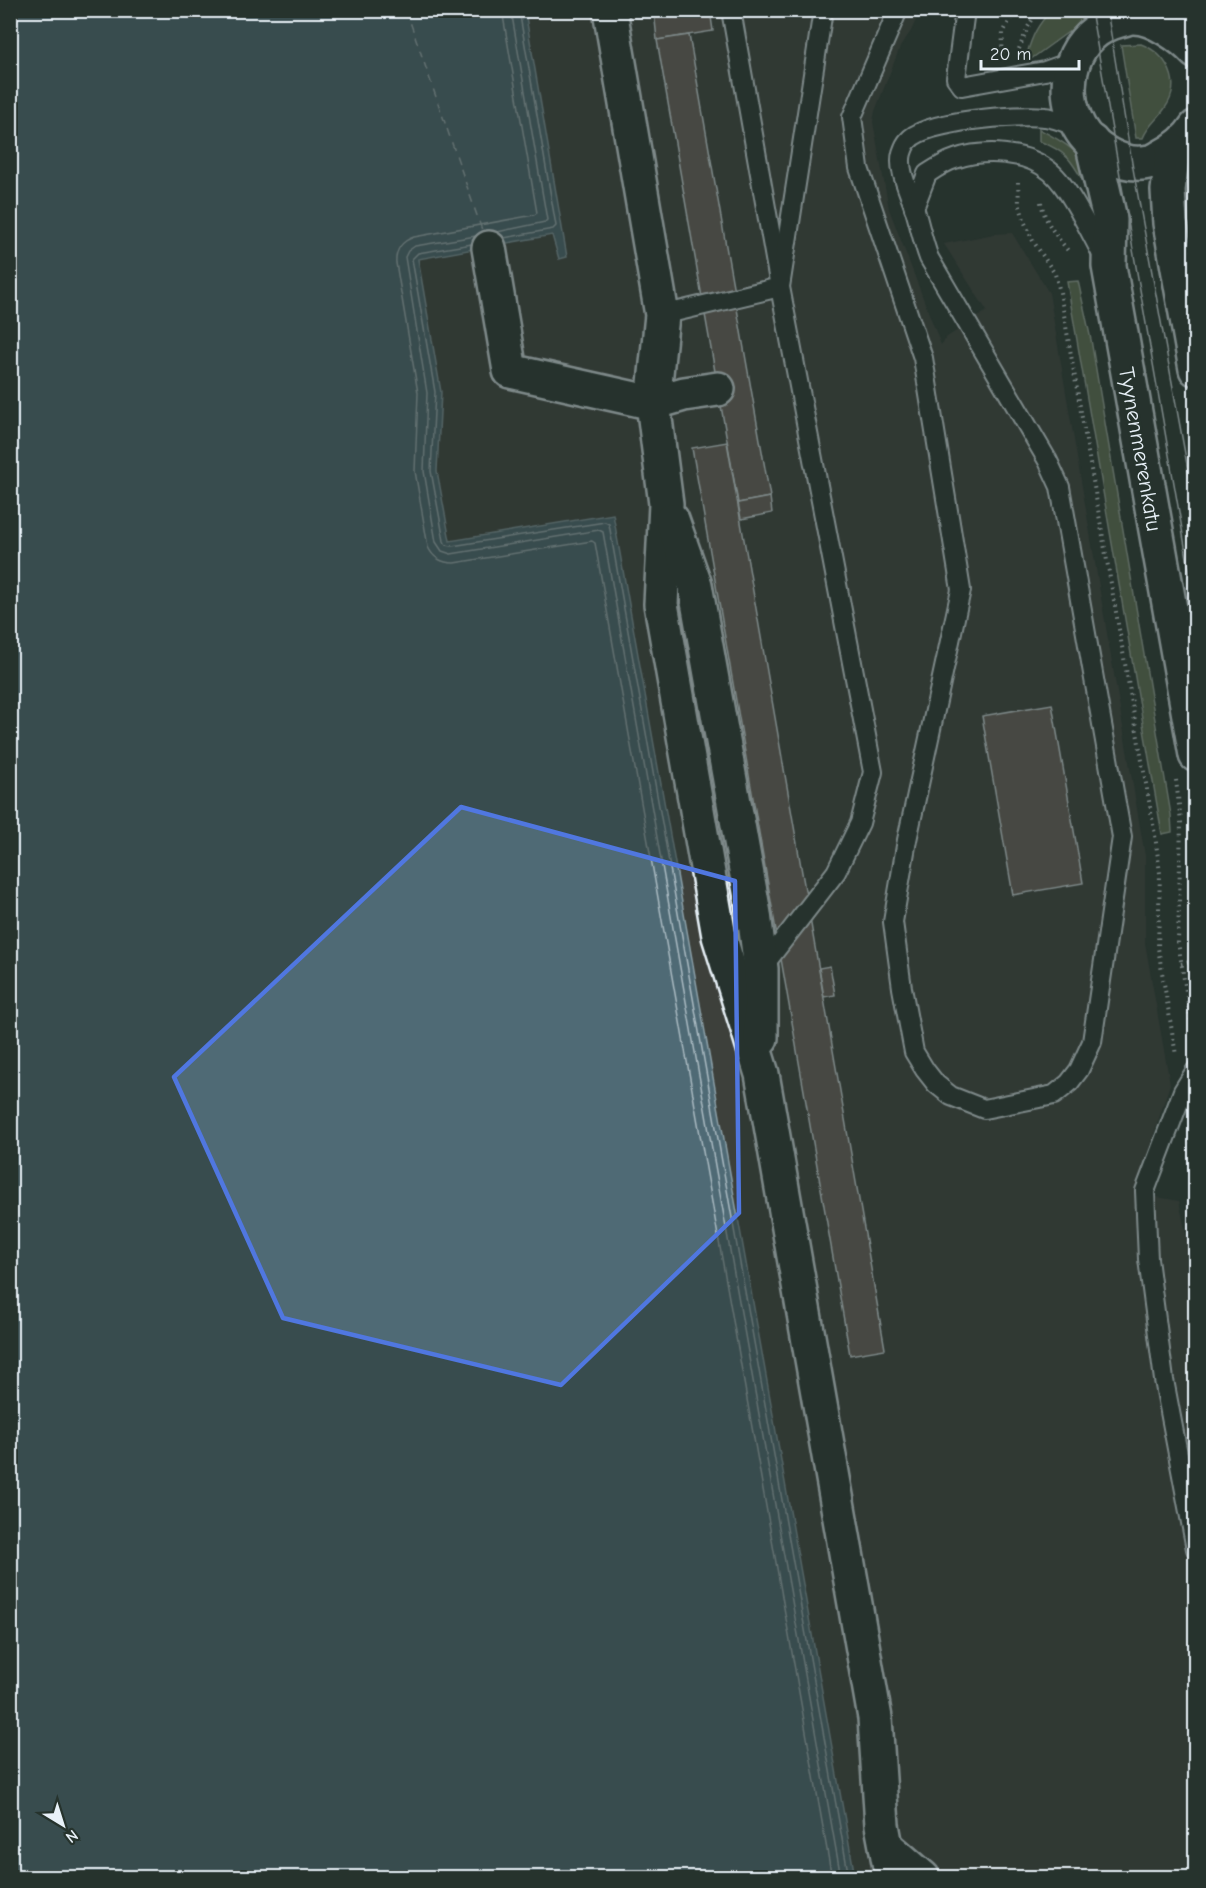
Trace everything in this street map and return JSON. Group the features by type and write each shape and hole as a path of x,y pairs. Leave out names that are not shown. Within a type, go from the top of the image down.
{"street":[{"path":"610,10 662,315 653,403 666,504 661,603 719,936 762,1074 875,1718 882,1826 890,1862 923,1878"},
{"path":"1195,10 1196,15"},
{"name":"Tyynenmerenkatu","path":"1195,41 1135,14 1109,23 1095,31 1073,61 1068,81 1070,102 1086,135 1110,219 1108,266 1196,755"},
{"path":"1086,135 1117,159 1132,163 1150,162 1173,151 1196,127"},
{"path":"1173,151 1168,190 1170,223 1196,369"},
{"path":"489,248 510,371 653,403 684,394 718,389"},
{"path":"666,504 695,585 752,902 761,969 762,1074"}],"lane":[{"path":"731,10 780,287 873,772 860,823 836,872 761,969"},
{"path":"780,287 823,10"},
{"path":"898,10 852,117 859,168 923,358 961,590 907,840 893,922 914,1052 930,1077 951,1096 984,1109 1054,1095 1079,1071 1092,1042 1122,837 1060,487 1048,461 929,258 906,189 901,156 908,140 924,132 945,125 1007,115 1046,117 1086,135"},
{"path":"965,10 956,78 962,86 1044,71 1073,61"},
{"path":"914,208 927,174 953,159 968,155 998,153 1025,157 1051,172 1066,190 1108,266"},
{"path":"662,315 780,287"},
{"path":"1196,1070 1183,1091 1145,1191 1148,1259 1164,1380 1196,1549"}],"path":[{"path":"1181,963 1196,961"}],"highlighted area":[{"path":"461,807 735,881 739,1213 561,1385 283,1318 174,1077"}],"shaded area":[{"path":"525,11 920,11 911,31 900,47 875,111 873,122 889,209 941,345 947,337 987,311 944,244 994,234 1012,233 1049,293 1145,856 1145,943 1170,1084 1135,1193 1179,1201 1196,1281 1195,1877 855,1877 613,515 450,541 437,471 441,392 418,259 552,235 559,259"}],"green space":[{"path":"1051,11 1080,11 1082,22 1031,59 1027,54 1033,36"},
{"path":"1141,44 1165,62 1170,70 1172,89 1165,108 1143,138 1136,138 1121,45"},
{"path":"1039,129 1082,158 1087,169 1087,188 1068,158 1057,149 1039,141"},
{"path":"1078,281 1091,340 1171,815 1172,832 1162,834 1067,282"}],"water":[{"path":"11,11 525,11 567,257 559,259 552,235 418,259 441,392 437,471 450,541 613,514 855,1877 11,1878"}],"building":[{"path":"654,10 710,10 713,31 657,40"},
{"path":"689,35 770,497 738,503 657,40"},
{"path":"727,442 885,1349 850,1355 692,448"},
{"path":"770,497 772,513 741,519 738,503"},
{"path":"1052,704 1083,883 1013,895 982,716"},
{"path":"830,966 835,995 824,997 819,968"}],"ferry route":[{"path":"406,10 483,233"}],"tram line":[{"path":"1091,10 1196,609"},
{"path":"1107,10 1132,163 1196,514"}]}
